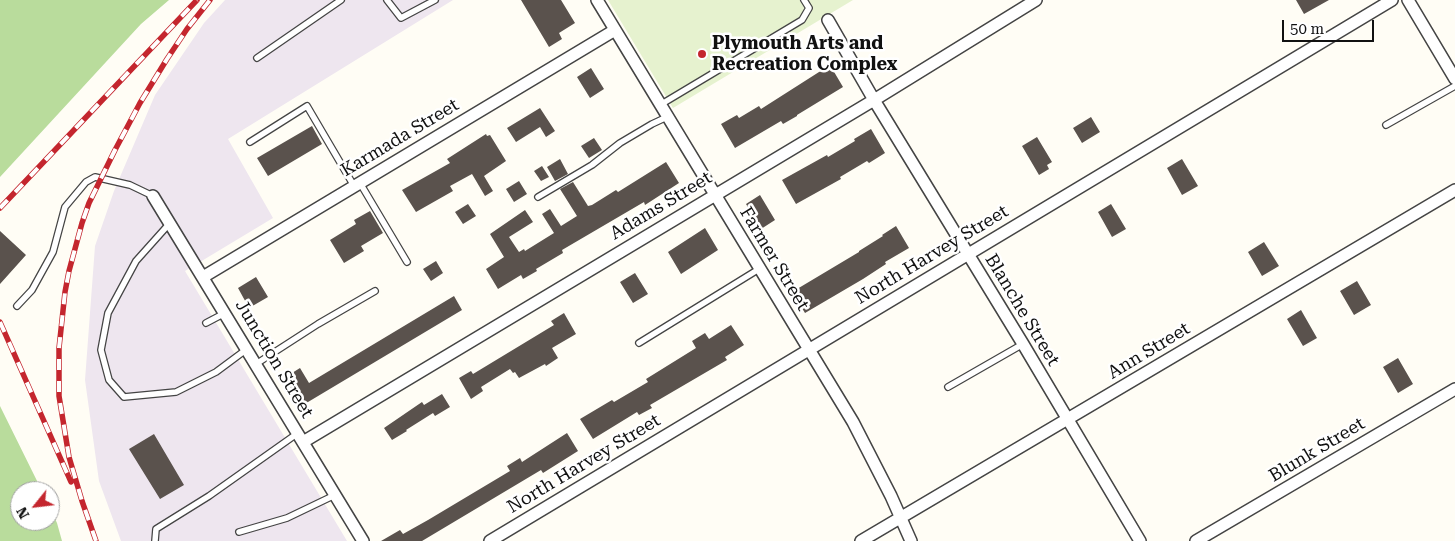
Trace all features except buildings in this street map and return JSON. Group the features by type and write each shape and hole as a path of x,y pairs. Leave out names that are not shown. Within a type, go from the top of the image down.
{"street":[{"name":"Farmer Street","path":"597,0 862,439 911,541"},
{"name":"Adams Street","path":"300,438 874,100 1036,0"},
{"name":"North Harvey Street","path":"490,541 1392,0"},
{"path":"1408,0 1455,79"},
{"name":"Blanche Street","path":"828,20 874,100 1023,344 1140,541"},
{"name":"Karmada Street","path":"203,276 615,30"},
{"name":"Ann Street","path":"861,541 1455,190"},
{"name":"Junction Street","path":"153,196 363,541"},
{"name":"Blunk Street","path":"1196,541 1455,389"}],"lane":[{"path":"257,58 342,0"},
{"path":"387,0 401,18 435,0"},
{"path":"660,105 802,20 809,8 804,0"},
{"path":"1386,125 1455,86"},
{"path":"250,142 307,106 407,262"},
{"path":"538,197 592,165 644,129 668,117"},
{"path":"17,306 32,290 53,252 65,207 86,182 95,177 130,185 153,196"},
{"path":"170,223 136,260 108,313 101,350 109,380 124,397 176,392 216,372 247,349"},
{"path":"639,343 759,269"},
{"path":"256,364 318,324 375,291"},
{"path":"206,324 225,312"},
{"path":"948,387 1023,344"},
{"path":"155,541 156,529 300,438"},
{"path":"239,532 287,518 335,495"}],"shaded area":[{"path":"225,0 453,0 228,139 273,218 185,271 347,541 121,541 99,481 85,380 95,246 114,191 155,95 204,23"}],"green space":[{"path":"0,0 169,0 141,24 0,177"},
{"name":"Plymouth Arts and Recreation Complex","path":"608,0 853,0 673,108"},
{"path":"0,406 37,481 10,481 10,531 59,531 62,541 0,541"}],"railway":[{"path":"0,208 197,0"},
{"path":"96,541 69,457 59,396 59,348 69,271 89,203 115,150 140,103 167,59 187,29 210,0"},
{"path":"0,322 71,482"}],"place":[{"name":"Plymouth Arts and Recreation Complex","path":"702,54"}]}
